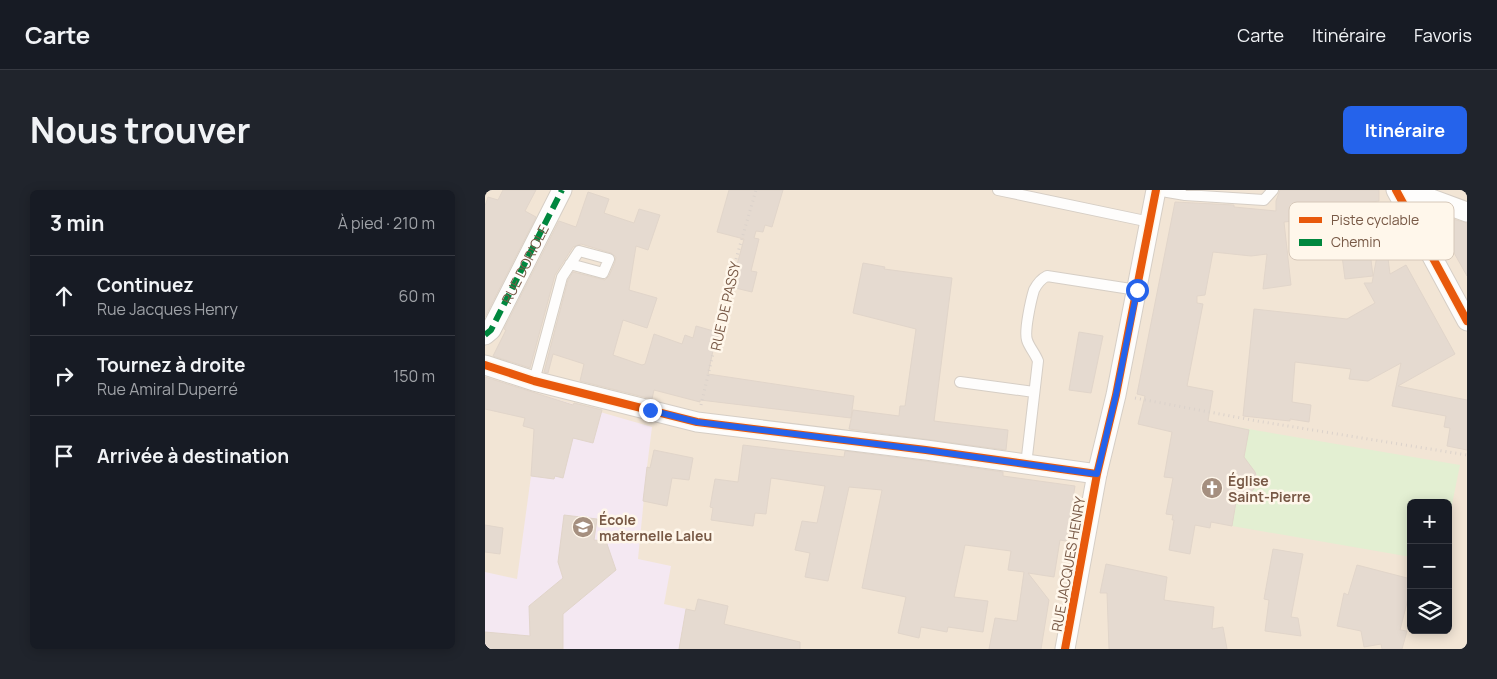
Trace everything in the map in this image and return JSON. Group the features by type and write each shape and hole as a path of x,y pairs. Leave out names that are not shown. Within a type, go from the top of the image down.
{"street":[{"name":"RUE DORIOLE","path":"485,335 491,330 562,190"},
{"name":"RUE JACQUES HENRY","path":"1065,649 1097,474 1116,395 1156,190"},
{"path":"1396,190 1403,202"},
{"path":"1407,190 1440,202"},
{"path":"1454,207 1467,212"},
{"path":"1434,260 1467,321"},
{"path":"485,364 534,381 697,422 925,450 1097,474"}],"lane":[{"path":"998,190 1150,222"},
{"path":"1156,190 1185,195 1264,200 1273,190"},
{"path":"534,381 562,277 571,264"},
{"path":"1026,465 1038,360 1035,352 1027,342 1026,332 1034,291 1041,279 1047,276 1137,290"},
{"path":"960,382 1034,392"}],"path":[{"path":"1116,395 1467,455"}],"shaded area":[{"path":"485,190 1467,190 1467,649 485,649"},
{"name":"École maternelle Laleu","path":"538,394 652,427 638,559 671,566 664,604 686,609 679,649 485,649 485,572 517,579 531,476"}],"green space":[{"path":"1231,426 1460,465 1452,504 1452,499 1407,499 1407,556 1232,526 1237,495 1243,498 1253,489 1256,474 1254,469 1243,463 1248,435 1231,431"}],"building":[{"path":"503,190 536,190 525,211 536,217 485,317 485,206 488,197 498,200"},
{"path":"729,190 783,190 772,227 765,225 763,232 756,231 754,238 759,239 751,271 757,272 752,292 731,287 744,239 717,232"},
{"path":"1280,190 1379,190 1379,201 1372,202 1289,202 1289,222 1284,222 1291,285 1263,289 1267,254 1251,256 1213,252 1205,295 1197,296 1197,303 1203,304 1187,386 1213,391 1208,421 1249,430 1244,457 1255,472 1257,479 1254,489 1236,502 1232,526 1211,522 1210,528 1195,525 1190,554 1169,550 1174,520 1172,520 1173,515 1166,514 1173,478 1164,477 1172,432 1138,424 1145,396 1137,394 1175,202 1234,205 1234,207 1276,211 1276,201"},
{"path":"588,192 609,199 604,213 634,223 639,209 660,215 648,250 636,246 629,290 657,298 647,328 623,320 613,355 642,365 645,364 654,334 682,344 685,335 693,338 696,326 717,332 708,374 854,396 851,418 700,400 700,402 654,390 652,399 580,381 584,364 553,354 548,373 544,372 568,280 573,272 605,280 609,276 615,262 616,257 611,253 581,244 573,247 555,275 530,368 493,356 506,330 504,329 559,221 576,227"},
{"path":"1454,219 1467,223 1467,276 1454,253"},
{"path":"1343,260 1371,260 1373,276 1345,279"},
{"path":"1376,260 1388,260 1390,274 1406,265 1455,354 1398,386 1467,400 1467,450 1447,446 1450,428 1444,427 1446,416 1392,406 1401,363 1368,381 1349,379 1351,369 1295,362 1292,402 1311,405 1309,422 1243,416 1254,309 1347,319 1375,303 1364,283 1372,283"},
{"path":"863,263 885,267 884,269 952,278 934,421 1008,430 1006,450 849,429 853,410 899,416 900,406 905,406 916,329 853,313"},
{"path":"1079,332 1103,336 1091,393 1069,390"},
{"path":"485,377 573,405 574,403 602,410 593,443 573,438 563,478 555,476 554,479 531,476 534,429 523,426 525,418 485,409"},
{"path":"743,445 844,457 845,451 1003,472 1003,476 1075,486 1066,541 1060,540 1054,577 1028,573 1049,600 1041,649 989,649 995,618 1017,621 1024,572 1008,570 1011,551 965,545 954,597 988,601 983,632 948,627 947,632 921,627 919,638 898,633 906,597 862,588 882,490 849,487 828,581 805,577 810,553 795,550 802,521 817,523 825,486 771,478 766,514 755,513 753,526 711,520 713,508 710,507 715,479 738,482"},
{"path":"654,450 693,458 689,480 672,478 667,506 643,501 647,467 650,468"},
{"path":"564,515 597,519 594,540 606,541 616,570 563,614 563,649 485,649 485,632 530,636 529,606 563,578 558,562"},
{"path":"485,525 503,528 500,554 485,552"},
{"path":"1273,549 1303,554 1291,617 1298,618 1301,636 1265,631 1269,600 1264,599"},
{"path":"1106,564 1167,577 1164,600 1214,607 1212,629 1223,627 1227,649 1109,649 1107,593 1100,593"},
{"path":"1357,565 1407,578 1407,603 1400,630 1407,631 1402,649 1382,649 1381,644 1364,647 1361,631 1337,626 1344,593 1348,595"},
{"path":"698,599 728,606 724,624 800,642 800,649 679,649 686,609 695,611"}],"marked path":[{"path":"485,335 491,330 562,190"}],"cycle path":[{"path":"1065,649 1097,474 1116,395 1156,190"},
{"path":"1396,190 1403,202"},
{"path":"1434,260 1467,321"},
{"path":"485,365 534,381 697,422 926,450 1097,474"}],"place":[{"name":"Église Saint-Pierre","path":"1212,488"},
{"name":"École maternelle Laleu","path":"583,527"}],"route":[{"path":"650,410 697,422 925,450 1097,474 1116,395 1137,290"}]}
